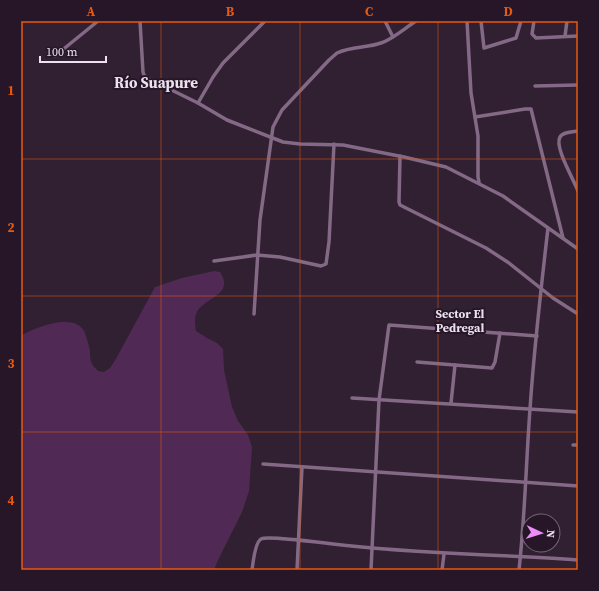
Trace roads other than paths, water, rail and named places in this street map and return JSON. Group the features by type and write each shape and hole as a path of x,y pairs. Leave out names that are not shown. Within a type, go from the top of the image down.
{"street":[{"path":"56,56 98,21"},
{"path":"140,21 144,75 147,78 198,103 227,120 283,142 295,144 334,144 400,156 446,167 479,182 503,196 578,250"},
{"path":"198,103 223,63 265,21"},
{"path":"385,21 393,36"},
{"path":"254,314 261,205 271,137 276,120 282,110 329,60 338,53 346,49 380,43 416,21"},
{"path":"467,21 471,92 478,136 479,182"},
{"path":"481,21 484,48 516,38 521,21"},
{"path":"534,21 533,37 578,36"},
{"path":"565,36 567,21"},
{"path":"535,86 578,85"},
{"path":"475,117 526,108 531,109 563,238"},
{"path":"578,132 569,132 562,135 559,139 559,145 578,191"},
{"path":"214,261 257,255 280,257 321,266 326,264 329,242 334,144"},
{"path":"400,156 398,202 400,206 486,248 578,314"},
{"path":"519,570 530,408 548,228"},
{"path":"371,570 379,400 389,325 537,336"},
{"path":"417,362 492,368 496,362 500,333"},
{"path":"451,403 455,365"},
{"path":"352,398 578,412"},
{"path":"573,445 578,445"},
{"path":"263,464 578,486"},
{"path":"297,570 302,467"},
{"path":"252,570 257,544 261,538 298,540 444,554 520,556 578,560"},
{"path":"442,570 444,554"}],"district":[{"name":"Río Suapure","path":"156,83"},
{"name":"Sector El Pedregal","path":"460,321"}]}
